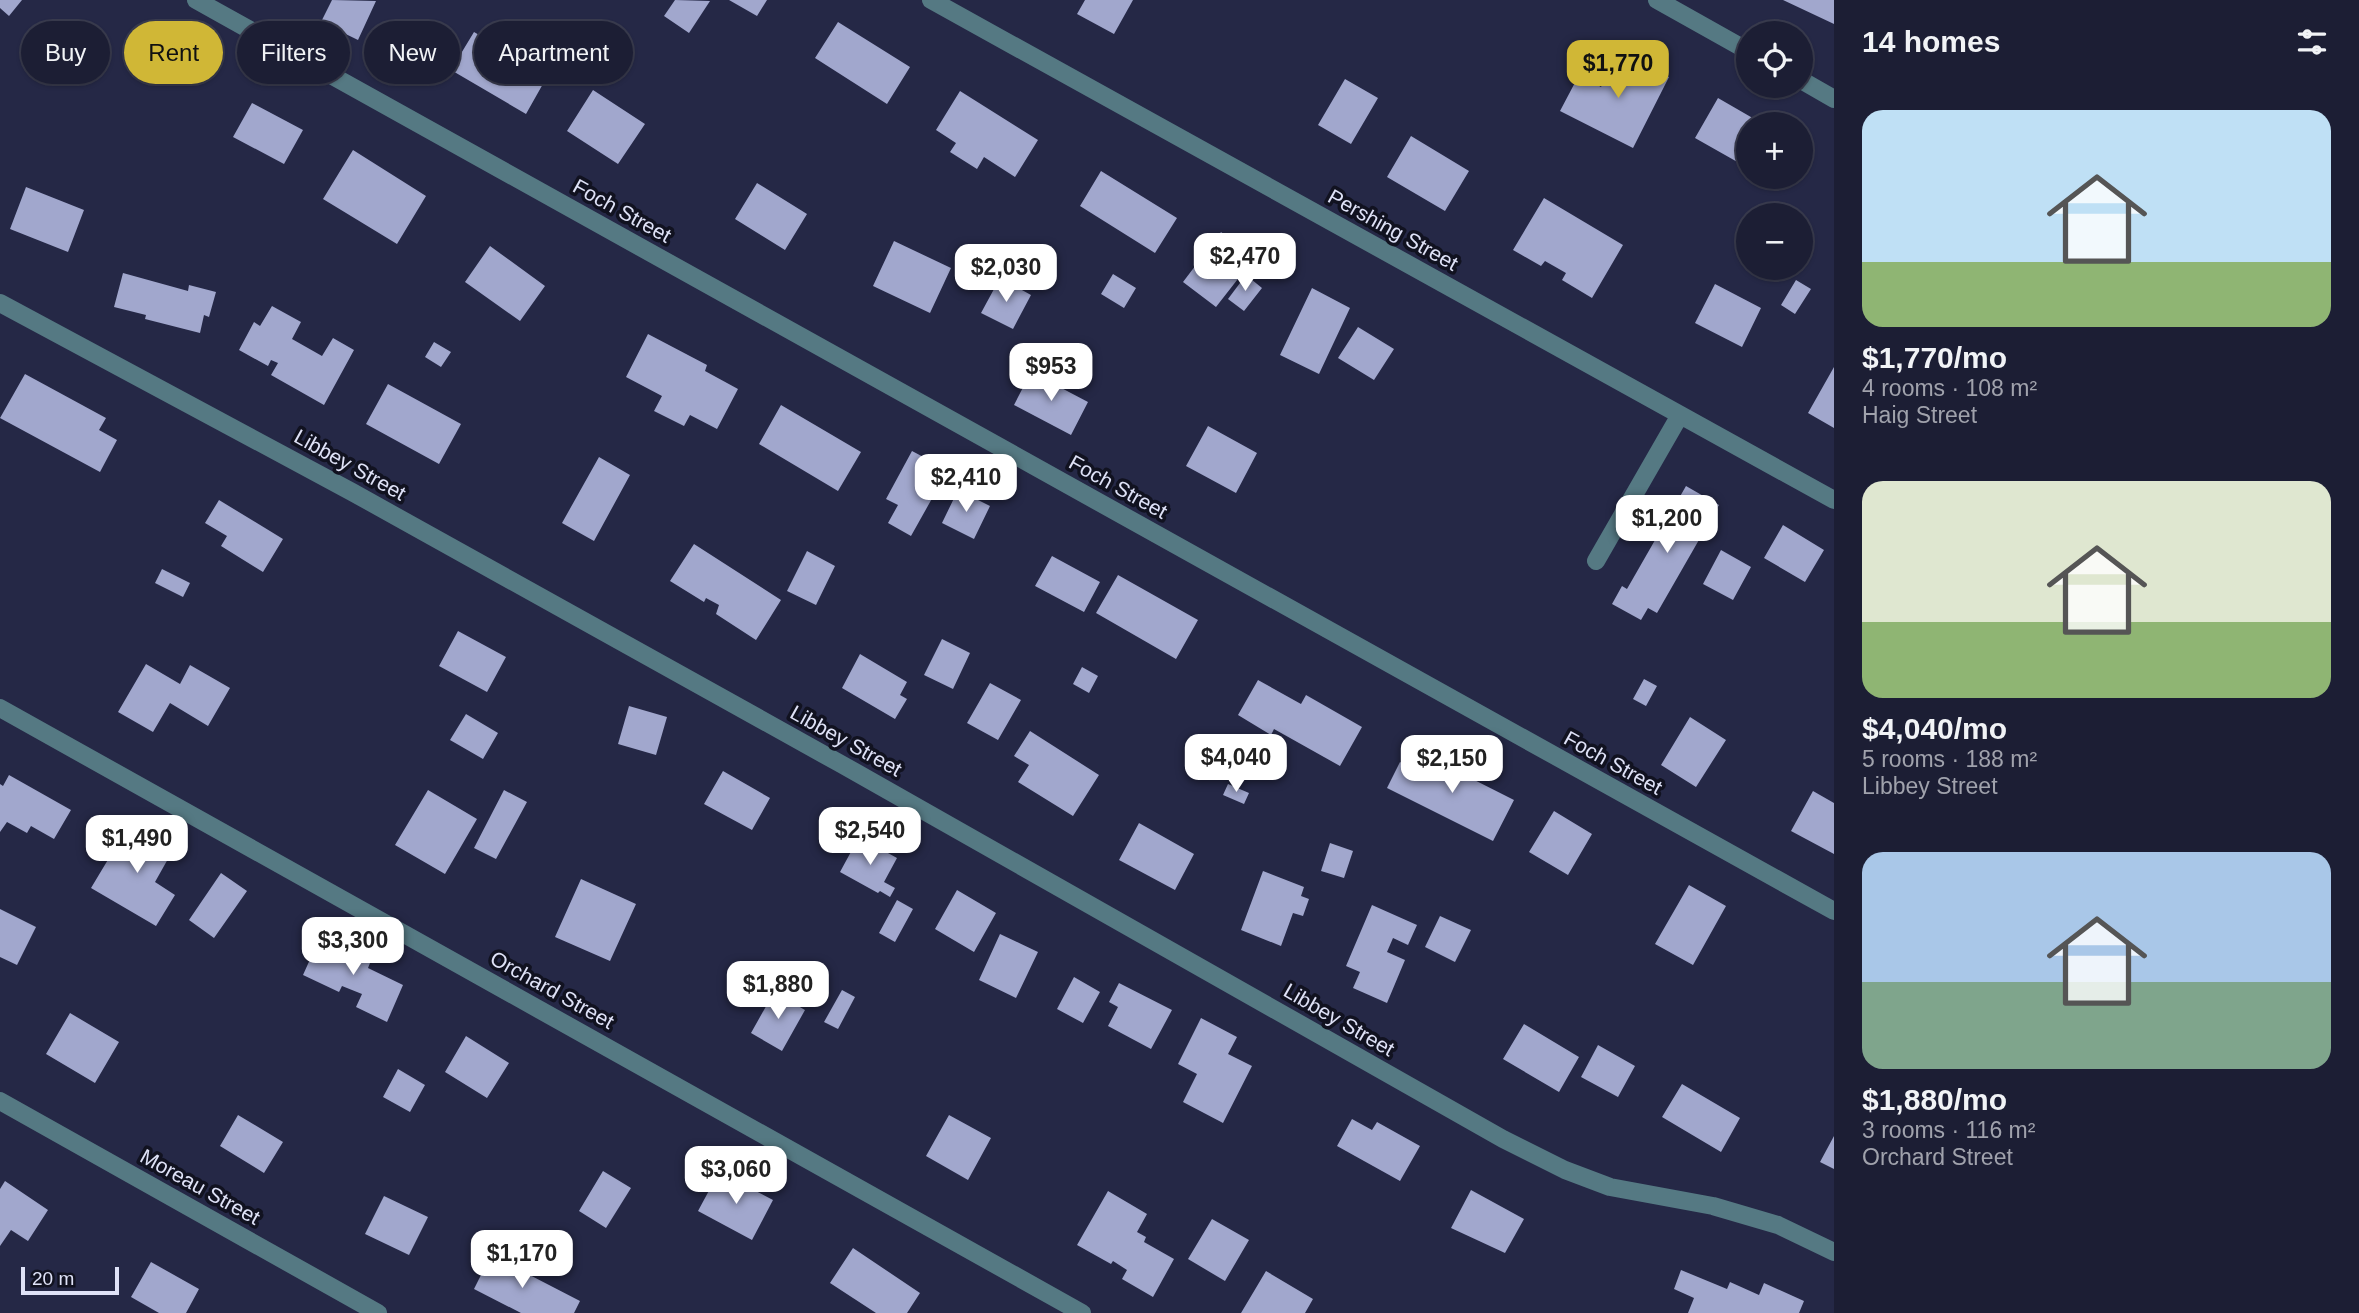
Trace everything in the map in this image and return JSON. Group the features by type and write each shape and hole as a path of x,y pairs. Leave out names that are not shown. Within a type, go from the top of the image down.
{"street":[{"name":"Foch Street","path":"196,0 1834,911"},
{"name":"Pershing Street","path":"930,0 1834,500"},
{"path":"1657,0 1736,44"},
{"path":"1813,87 1834,99"},
{"name":"Libbey Street","path":"0,303 352,492 841,764 1503,1139 1565,1170 1610,1187 1713,1206 1778,1225 1834,1252"},
{"path":"1596,561 1680,415"},
{"name":"Orchard Street","path":"0,708 1082,1313"},
{"name":"Moreau Street","path":"0,1101 378,1313"}],"building":[{"path":"0,0 22,0 9,16 0,8"},
{"path":"332,0 376,1 367,21 364,21 358,40 350,36 350,21 322,21"},
{"path":"675,0 710,1 689,33 664,16"},
{"path":"729,0 767,0 757,16"},
{"path":"1085,0 1133,0 1114,34 1077,14"},
{"path":"1783,0 1834,0 1834,24"},
{"path":"838,22 910,67 887,104 815,58"},
{"path":"474,32 474,83 460,75 460,55"},
{"path":"1619,51 1669,77 1633,148 1560,111 1579,75 1601,87"},
{"path":"1345,79 1378,98 1351,144 1318,125"},
{"path":"475,84 543,84 526,114"},
{"path":"593,90 645,124 618,164 567,131"},
{"path":"960,91 1038,140 1015,177 984,157 977,169 950,152 956,143 936,130"},
{"path":"1718,98 1742,112 1736,112 1736,161 1695,138"},
{"path":"252,103 303,130 284,164 233,137"},
{"path":"1411,136 1469,171 1445,211 1387,177"},
{"path":"353,150 426,196 397,244 323,199"},
{"path":"1101,171 1177,218 1155,253 1080,206"},
{"path":"757,183 807,214 785,250 735,219"},
{"path":"26,187 84,210 68,252 10,229"},
{"path":"1544,198 1623,245 1592,298 1562,280 1566,273 1545,261 1541,266 1513,250"},
{"path":"1221,232 1255,257 1216,307 1183,282"},
{"path":"894,241 951,268 930,313 873,286"},
{"path":"490,246 545,286 520,321 465,282"},
{"path":"123,273 188,291 189,285 216,292 209,317 204,315 200,333 145,319 146,315 114,307"},
{"path":"1113,274 1136,288 1124,308 1101,294"},
{"path":"1246,275 1262,288 1244,311 1228,299"},
{"path":"1000,278 1031,295 1013,329 981,313"},
{"path":"1796,280 1811,289 1795,314 1781,305"},
{"path":"1715,284 1761,308 1742,347 1695,323"},
{"path":"1312,288 1350,308 1319,374 1280,355"},
{"path":"272,306 301,322 292,339 322,356 333,338 354,350 324,405 271,375 278,363 271,360 268,366 239,350 254,322 260,326"},
{"path":"1358,327 1394,349 1374,380 1338,358"},
{"path":"648,334 707,365 705,371 738,389 717,429 690,415 684,426 654,411 662,396 626,377"},
{"path":"434,342 451,352 441,367 425,357"},
{"path":"1834,367 1834,428 1808,413"},
{"path":"1031,372 1088,402 1071,435 1014,405"},
{"path":"25,374 106,418 99,430 117,440 100,472 0,418"},
{"path":"388,384 461,424 439,464 366,424"},
{"path":"781,405 861,452 838,491 759,444"},
{"path":"1208,426 1257,453 1236,493 1186,466"},
{"path":"912,451 948,470 911,536 888,523 898,505 886,499"},
{"path":"599,457 630,475 594,541 562,523"},
{"path":"1686,486 1719,505 1657,613 1648,608 1641,620 1612,604 1622,586 1627,589"},
{"path":"958,490 990,506 974,539 942,523"},
{"path":"219,500 283,539 263,572 221,546 227,536 205,523"},
{"path":"1783,525 1824,550 1805,582 1764,558"},
{"path":"694,544 781,600 756,640 716,614 719,605 706,598 704,602 670,581"},
{"path":"1721,550 1751,567 1733,600 1703,584"},
{"path":"807,551 835,566 816,605 787,591"},
{"path":"1052,556 1100,582 1084,612 1035,586"},
{"path":"162,569 190,583 183,597 155,583"},
{"path":"1118,575 1198,620 1176,659 1096,613"},
{"path":"458,631 506,657 487,692 439,666"},
{"path":"942,639 970,653 953,689 924,675"},
{"path":"860,654 907,682 900,695 907,699 895,719 842,688"},
{"path":"146,664 180,684 190,665 230,688 208,726 170,703 153,732 118,712"},
{"path":"1082,667 1098,676 1089,693 1073,684"},
{"path":"1644,679 1657,686 1646,706 1633,699"},
{"path":"1258,680 1301,704 1306,695 1362,727 1340,766 1274,729 1271,735 1238,715"},
{"path":"990,683 1021,700 998,740 967,723"},
{"path":"629,706 667,717 656,755 618,744"},
{"path":"466,714 498,733 483,759 450,740"},
{"path":"1690,717 1726,740 1696,787 1661,765"},
{"path":"1030,731 1099,775 1073,816 1018,782 1029,765 1014,756"},
{"path":"1217,748 1233,757 1224,773 1208,765"},
{"path":"1417,751 1514,800 1493,841 1387,788 1400,762 1409,767"},
{"path":"723,771 770,798 752,830 704,804"},
{"path":"9,775 71,810 54,839 31,826 27,833 7,822 0,832 0,784 3,786"},
{"path":"1228,784 1249,793 1244,804 1223,795"},
{"path":"428,790 477,819 445,874 395,845"},
{"path":"504,790 527,802 496,859 474,848"},
{"path":"1813,791 1834,803 1834,854 1791,831"},
{"path":"1554,811 1592,834 1568,875 1529,852"},
{"path":"130,823 173,850 155,882 175,895 156,926 91,888"},
{"path":"1139,823 1194,854 1175,890 1119,860"},
{"path":"859,837 897,858 884,882 895,888 890,897 840,872"},
{"path":"1330,843 1353,851 1344,878 1321,871"},
{"path":"1263,871 1304,887 1301,896 1309,899 1303,916 1293,913 1281,946 1241,930"},
{"path":"221,873 247,891 214,938 189,920"},
{"path":"581,879 636,904 610,961 555,937"},
{"path":"1689,885 1726,906 1693,965 1655,944"},
{"path":"957,890 996,913 974,952 935,929"},
{"path":"897,900 913,909 895,942 879,933"},
{"path":"1372,905 1417,925 1408,945 1393,938 1387,952 1405,960 1387,1003 1353,988 1360,972 1346,966"},
{"path":"0,909 36,927 17,965 0,957"},
{"path":"1440,916 1471,930 1455,962 1425,947"},
{"path":"1000,934 1038,952 1016,998 979,980"},
{"path":"321,935 372,958 368,968 403,985 387,1022 356,1007 362,994 342,986 339,992 303,975"},
{"path":"1074,977 1100,992 1083,1023 1057,1009"},
{"path":"1119,983 1172,1010 1151,1049 1108,1026 1118,1007 1109,1002"},
{"path":"842,990 855,997 838,1029 824,1022"},
{"path":"774,992 805,1010 782,1051 751,1033"},
{"path":"70,1013 119,1042 95,1083 46,1054"},
{"path":"1201,1018 1237,1037 1228,1054 1252,1066 1223,1123 1183,1102 1197,1074 1178,1064"},
{"path":"1524,1024 1579,1057 1559,1092 1503,1059"},
{"path":"466,1036 509,1063 487,1098 445,1072"},
{"path":"1598,1045 1635,1066 1618,1097 1581,1077"},
{"path":"398,1069 425,1085 410,1112 383,1097"},
{"path":"1682,1084 1740,1118 1721,1152 1662,1117"},
{"path":"238,1115 283,1142 264,1173 220,1146"},
{"path":"949,1115 991,1138 968,1180 926,1156"},
{"path":"1352,1119 1372,1130 1377,1122 1420,1146 1400,1181 1337,1146"},
{"path":"1834,1136 1834,1169 1820,1162"},
{"path":"603,1171 631,1188 606,1228 579,1211"},
{"path":"719,1172 773,1200 752,1240 698,1211"},
{"path":"5,1181 48,1210 28,1241 11,1230 0,1246 0,1189"},
{"path":"1471,1190 1524,1219 1505,1253 1451,1228"},
{"path":"1108,1191 1147,1214 1137,1232 1146,1237 1144,1242 1174,1259 1153,1297 1122,1279 1127,1270 1077,1245"},
{"path":"384,1196 428,1217 409,1255 365,1234"},
{"path":"1212,1219 1249,1240 1225,1281 1188,1259"},
{"path":"853,1248 920,1293 907,1313 876,1313 830,1283"},
{"path":"491,1255 580,1301 574,1313 521,1313 474,1289"},
{"path":"151,1262 199,1289 186,1313 159,1313 131,1297"},
{"path":"1681,1270 1727,1289 1730,1282 1759,1295 1764,1283 1804,1301 1799,1313 1688,1313 1694,1298 1674,1289"},
{"path":"1266,1271 1313,1299 1305,1313 1241,1313"}]}
